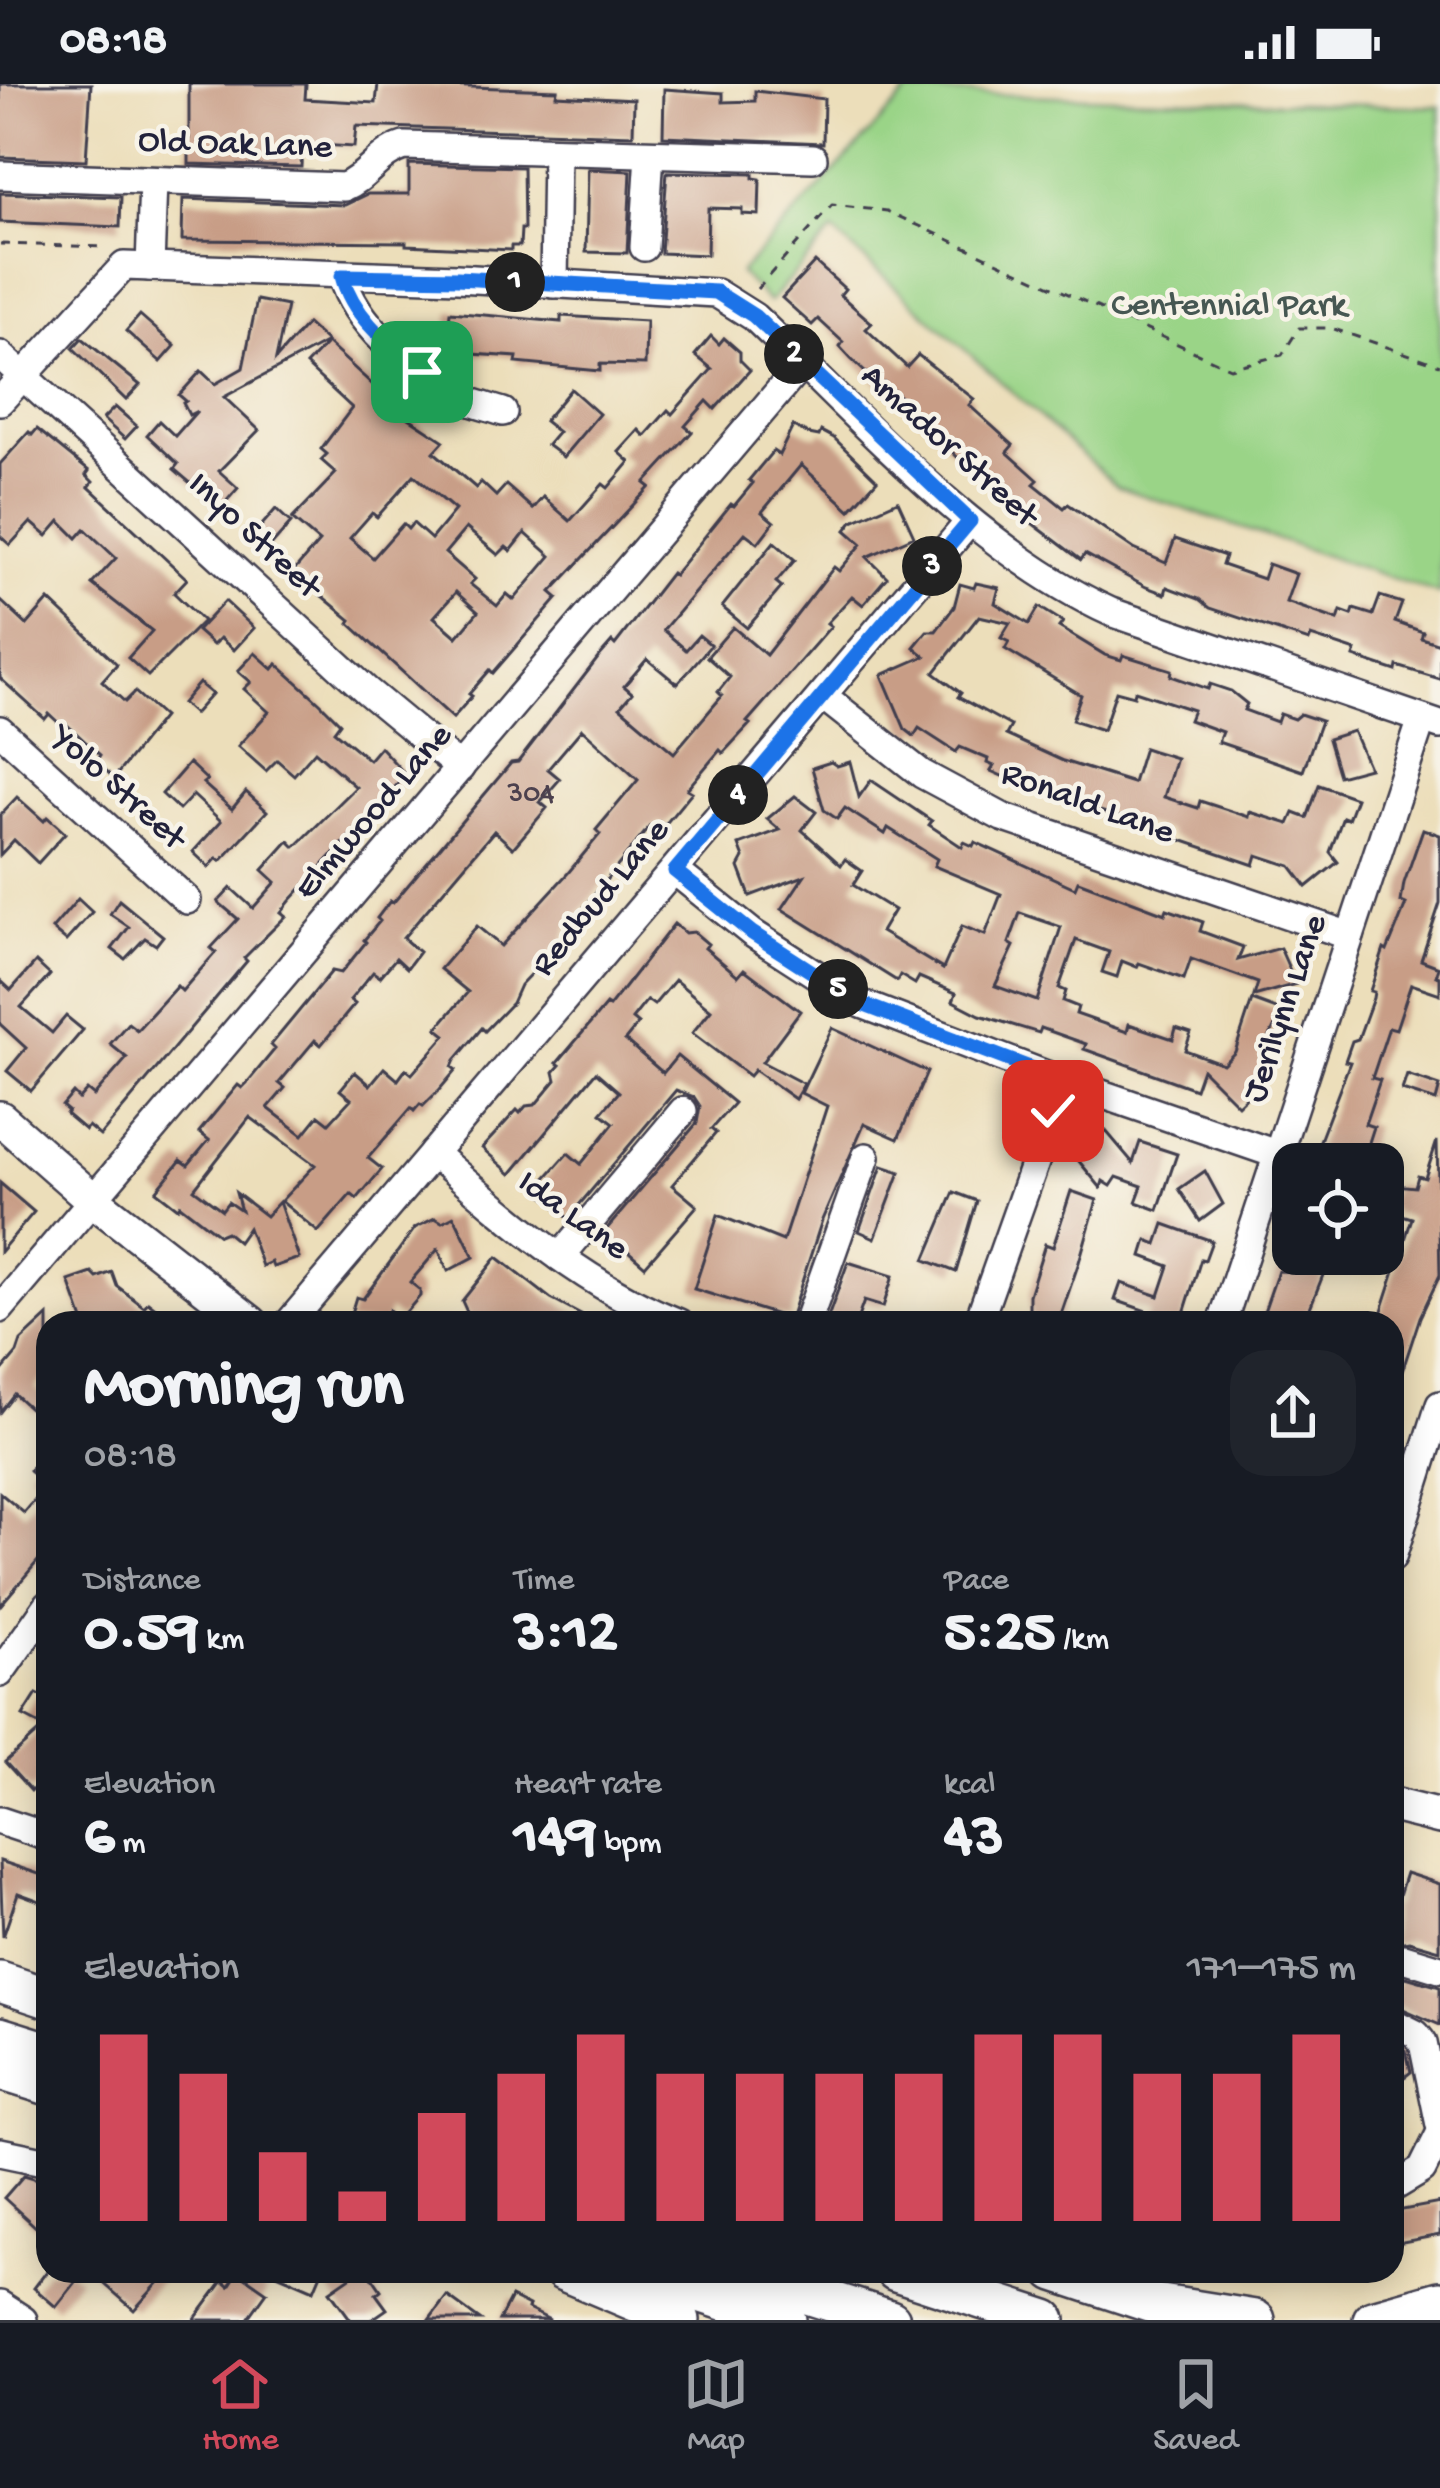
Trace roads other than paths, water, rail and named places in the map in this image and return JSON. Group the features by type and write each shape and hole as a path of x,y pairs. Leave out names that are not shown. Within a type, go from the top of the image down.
{"highway":[{"path":"0,1982 36,1993"},
{"path":"0,2037 36,2048"},
{"path":"0,2070 36,2080"},
{"path":"592,2283 680,2320"},
{"path":"671,2283 786,2320"},
{"path":"773,2283 890,2320"},
{"path":"933,2283 1046,2320"},
{"path":"1090,2283 1173,2312 1256,2320"},
{"path":"1373,2320 1440,2301"}],"main road":[{"path":"0,1118 92,1199 236,1311"},
{"path":"1404,1808 1440,1817"}],"street":[{"name":"Old Oak Lane","path":"0,175 344,187 359,180 390,150 404,146 813,158"},
{"path":"554,284 556,151"},
{"path":"644,247 650,154"},
{"path":"0,401 137,266 153,181"},
{"name":"Amador Street","path":"137,266 716,292 754,316 970,521 1064,591 1111,612 1431,722"},
{"path":"342,276 354,307 408,360 448,391 502,412"},
{"name":"Inyo Street","path":"0,355 367,691 460,769"},
{"name":"Elmwood Lane","path":"0,1309 803,363"},
{"name":"Redbud Lane","path":"299,1311 970,521"},
{"name":"Ronald Lane","path":"823,696 922,774 1002,817 1350,937"},
{"name":"Jerilynn Lane","path":"1280,1143 1431,722"},
{"name":"Yolo Street","path":"0,730 187,900"},
{"path":"675,871 752,933 862,1004 1272,1153"},
{"path":"982,1311 1064,1081"},
{"path":"560,1257 683,1111"},
{"name":"Ida Lane","path":"433,1153 518,1227 610,1292 652,1311"},
{"path":"811,1311 866,1156"},
{"name":"Jerilynn Lane","path":"1226,1311 1272,1167"},
{"path":"1404,1518 1440,1405"},
{"path":"0,1673 36,1621"},
{"path":"0,1821 36,1833"},
{"path":"1404,1958 1440,1969"},
{"path":"1404,2028 1424,2043 1440,2125"},
{"path":"1404,2181 1422,2170 1440,2134"},
{"path":"0,2152 36,2160"},
{"path":"0,2305 23,2320"}],"park label":[{"name":"Centennial Park","path":"1229,307"}]}
